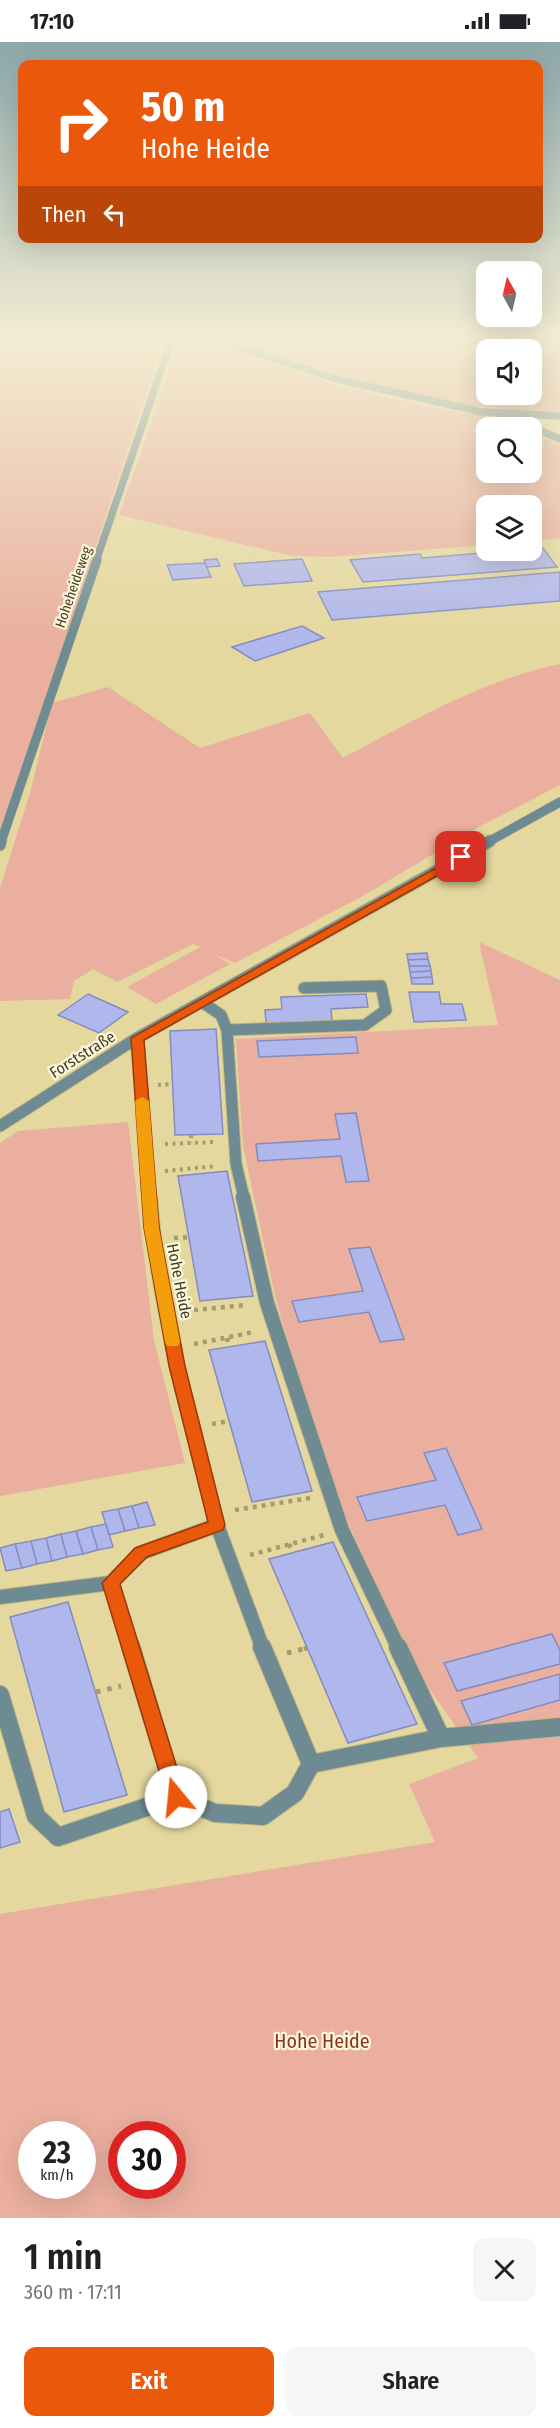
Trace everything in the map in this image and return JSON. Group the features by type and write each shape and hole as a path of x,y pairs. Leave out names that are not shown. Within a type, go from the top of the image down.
{"street":[{"name":"Hoheheideweg","path":"0,845 138,440"},
{"name":"Forststraße","path":"0,1126 137,1038 560,802"},
{"path":"227,1030 365,1025 386,1010 381,986 304,988"},
{"path":"202,1002 221,1015 227,1030 236,1164 267,1303 329,1495 342,1530 441,1738"},
{"name":"Hohe Heide","path":"137,1038 152,1228 174,1347 215,1519 272,1674 311,1764"},
{"path":"0,1597 111,1583 141,1553 215,1519"},
{"path":"111,1583 176,1797"},
{"path":"0,1695 36,1816 58,1838 176,1797 215,1813 263,1816 295,1793 311,1764 441,1738 560,1727"}],"path":[{"path":"191,1135 191,1143"},
{"path":"145,1145 233,1141"},
{"path":"148,1172 236,1164"},
{"path":"194,1168 195,1174"},
{"path":"218,1300 219,1307"},
{"path":"167,1312 267,1303"},
{"path":"174,1347 276,1328"},
{"path":"227,1338 230,1346"},
{"path":"215,1519 276,1500 329,1495"},
{"path":"230,1560 342,1530"},
{"path":"289,1544 293,1552"}],"green space":[{"path":"0,440 131,440 0,836"},
{"path":"145,440 476,440 476,483 542,483 542,440 560,445 560,538 542,540 542,495 476,495 476,546 332,557 292,556 119,515"},
{"path":"560,664 560,785 479,827 361,897 235,963 213,954 230,964 156,1004 127,987 200,947 193,944 117,982 93,969 74,981 70,999 0,1001 0,888 30,793 52,703 108,687 200,748 310,713 343,758 448,703 503,680"},
{"path":"479,942 560,980 560,2218 0,2218 0,1914 435,1842 409,1784 478,1758 416,1670 334,1492 276,1300 243,1146 236,1039 498,1025"},
{"path":"128,1122 154,1340 185,1463 0,1496 0,1143 18,1131"}],"building":[{"path":"542,548 557,567 363,582 350,560 420,554 422,558 476,554 476,561 542,561"},
{"path":"217,559 220,566 207,567 204,560"},
{"path":"302,559 312,581 244,586 234,564"},
{"path":"205,563 211,577 173,580 167,565"},
{"path":"560,572 560,601 332,620 318,592"},
{"path":"302,626 324,638 255,661 232,647"},
{"path":"427,953 428,959 408,960 407,954"},
{"path":"428,959 430,966 409,966 408,960"},
{"path":"409,966 430,966 431,971 410,972"},
{"path":"431,971 432,977 411,978 410,972"},
{"path":"432,977 433,984 412,984 411,978"},
{"path":"409,992 439,992 441,1004 462,1004 466,1020 414,1022"},
{"path":"88,994 128,1012 99,1033 58,1015"},
{"path":"366,994 368,1007 331,1009 332,1021 266,1023 265,1010 282,1009 281,997"},
{"path":"216,1029 223,1134 175,1135 170,1031"},
{"path":"356,1037 358,1053 259,1057 257,1041"},
{"path":"356,1113 369,1181 346,1182 341,1156 258,1161 256,1144 340,1139 335,1114"},
{"path":"227,1171 253,1296 200,1301 178,1176"},
{"path":"370,1247 404,1339 380,1342 369,1312 299,1322 292,1301 363,1291 349,1249"},
{"path":"265,1341 312,1491 252,1502 209,1350"},
{"path":"446,1448 482,1529 458,1535 445,1505 367,1521 357,1497 436,1480 424,1453"},
{"path":"147,1502 155,1525 139,1528 132,1506"},
{"path":"132,1506 139,1528 125,1531 118,1509"},
{"path":"118,1509 125,1531 109,1535 102,1512"},
{"path":"106,1524 113,1547 98,1550 91,1527"},
{"path":"91,1527 98,1550 83,1554 76,1531"},
{"path":"76,1531 83,1554 67,1557 61,1534"},
{"path":"61,1534 67,1557 52,1561 46,1538"},
{"path":"46,1538 52,1561 37,1564 31,1541"},
{"path":"31,1541 37,1564 22,1568 15,1544"},
{"path":"333,1542 417,1724 348,1743 269,1559"},
{"path":"15,1544 22,1568 6,1571 0,1548"},
{"path":"68,1602 127,1795 64,1812 10,1617"},
{"path":"552,1634 560,1650 560,1664 457,1691 444,1663"},
{"path":"560,1674 560,1700 472,1725 461,1701"},
{"path":"9,1809 20,1842 0,1848 0,1812"}],"slow traffic":[{"path":"142,1101 152,1228 173,1342"}],"route":[{"path":"176,1797 111,1583 141,1553 217,1525 177,1366 152,1228 137,1038 461,857"}]}
